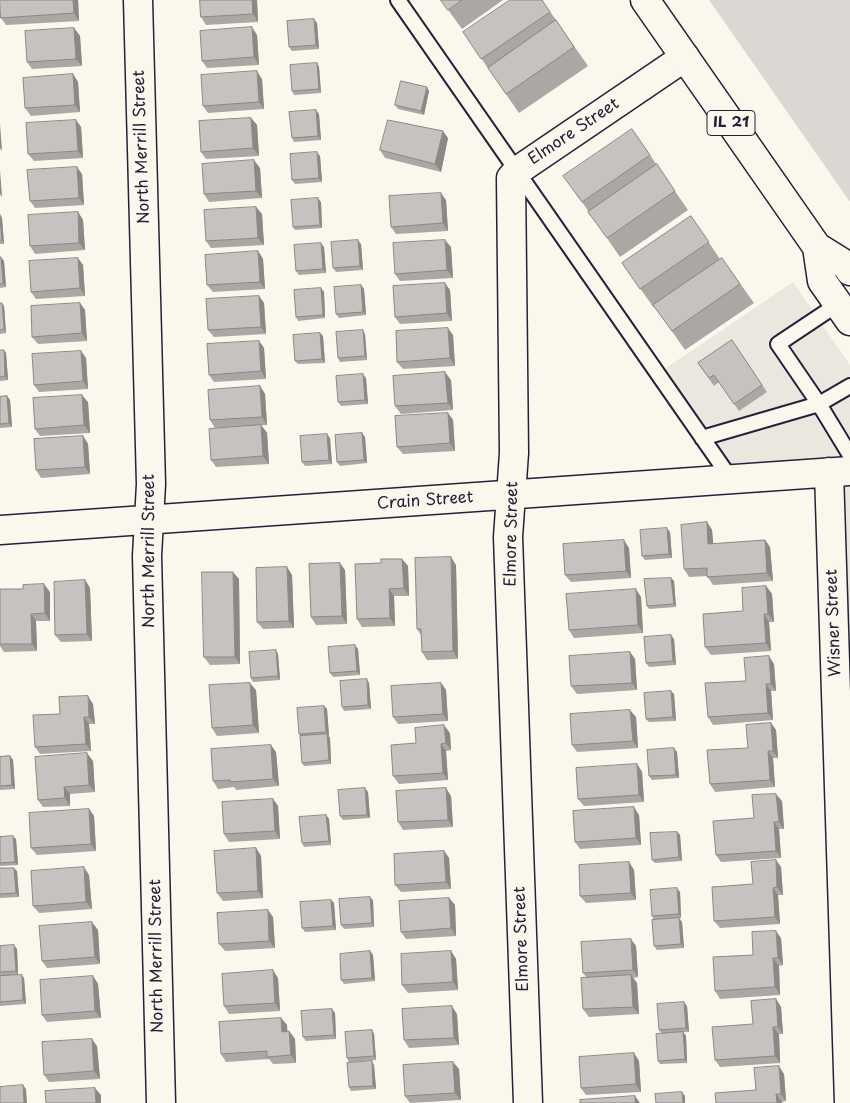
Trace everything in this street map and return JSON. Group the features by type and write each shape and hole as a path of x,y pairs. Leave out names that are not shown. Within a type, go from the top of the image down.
{"street":[{"name":"North Merrill Street","path":"138,0 151,484 147,556 161,1103"},
{"name":"IL 21","path":"645,0 817,247 846,265 850,271"},
{"name":"Elmore Street","path":"528,1103 508,537 514,453 511,178 517,171 685,57"},
{"name":"IL 21","path":"817,247 822,281 844,312"},
{"name":"Crain Street","path":"0,530 840,472"},
{"name":"Wisner Street","path":"840,472 849,1103"}],"lane":[{"path":"398,0 731,479"},
{"path":"844,312 778,344 819,404 850,456"},
{"path":"702,438 819,404 850,386"}],"shaded area":[{"path":"709,0 850,0 850,202"},
{"path":"793,282 850,365 850,675 837,675 833,469 733,475 663,370"}],"building":[{"path":"0,0 73,0 74,13 1,18"},
{"path":"200,0 252,0 253,14 201,17"},
{"path":"441,0 462,0 448,10"},
{"path":"510,0 542,0 550,12 481,59 463,32"},
{"path":"314,19 316,45 289,47 287,21"},
{"path":"556,20 574,47 506,94 488,68"},
{"path":"252,27 254,57 202,61 200,31"},
{"path":"74,28 76,59 27,62 25,31"},
{"path":"317,63 319,89 292,91 290,65"},
{"path":"257,71 259,102 203,106 201,75"},
{"path":"73,74 75,105 25,108 23,78"},
{"path":"401,81 427,87 421,111 395,105"},
{"path":"316,110 318,136 292,138 289,112"},
{"path":"251,118 253,148 201,152 199,121"},
{"path":"76,120 78,151 28,154 26,123"},
{"path":"388,120 443,131 435,164 380,150"},
{"path":"632,129 650,155 582,202 563,176"},
{"path":"317,152 319,178 292,180 290,154"},
{"path":"254,160 256,191 204,194 202,164"},
{"path":"657,164 675,191 607,238 588,212"},
{"path":"77,167 79,198 30,201 27,170"},
{"path":"441,193 443,223 391,227 389,196"},
{"path":"318,198 320,225 293,227 291,200"},
{"path":"256,207 258,238 206,241 204,210"},
{"path":"78,212 79,243 30,246 28,215"},
{"path":"691,216 709,242 640,289 622,263"},
{"path":"0,218 2,240 0,240"},
{"path":"358,240 360,266 333,268 331,242"},
{"path":"445,240 447,270 395,274 393,243"},
{"path":"321,243 323,269 296,271 294,245"},
{"path":"258,251 260,282 207,285 205,255"},
{"path":"0,257 3,283 0,284"},
{"path":"78,258 80,288 31,292 29,261"},
{"path":"722,258 740,284 672,331 653,305"},
{"path":"445,283 447,313 395,317 393,286"},
{"path":"361,285 363,312 336,314 334,287"},
{"path":"321,288 323,315 296,317 294,290"},
{"path":"259,296 261,327 208,330 206,299"},
{"path":"0,303 2,303 4,329 0,330"},
{"path":"80,303 82,333 32,337 31,306"},
{"path":"448,328 450,358 397,362 396,331"},
{"path":"363,330 365,356 338,358 336,332"},
{"path":"320,333 322,359 295,361 293,335"},
{"path":"732,340 762,385 734,404 714,375 709,378 698,363"},
{"path":"259,341 261,371 209,375 207,344"},
{"path":"0,350 4,350 5,376 0,377"},
{"path":"81,351 83,381 34,385 32,354"},
{"path":"445,372 448,403 395,406 393,376"},
{"path":"363,374 365,400 338,402 336,376"},
{"path":"260,386 262,417 210,420 208,390"},
{"path":"82,395 84,425 35,429 33,398"},
{"path":"7,396 9,423 0,424 0,397"},
{"path":"448,413 450,443 397,447 395,416"},
{"path":"261,425 263,456 211,460 209,429"},
{"path":"362,433 364,460 337,462 335,435"},
{"path":"327,434 329,460 302,462 300,436"},
{"path":"83,436 85,467 36,470 34,439"},
{"path":"707,522 708,544 765,540 767,573 707,577 707,568 684,569 681,525"},
{"path":"667,528 669,554 642,556 640,530"},
{"path":"624,540 626,571 565,575 563,544"},
{"path":"451,557 453,651 422,652 421,629 417,629 415,558"},
{"path":"381,559 402,559 404,588 389,589 390,618 357,619 355,564 381,563"},
{"path":"340,563 342,616 311,617 309,564"},
{"path":"287,567 289,621 257,622 256,568"},
{"path":"202,572 233,572 235,657 204,657"},
{"path":"671,578 674,604 647,606 644,579"},
{"path":"85,580 87,634 55,635 54,582"},
{"path":"44,584 45,613 31,614 32,644 0,644 0,589 23,589 23,585"},
{"path":"766,586 768,614 764,614 766,643 705,647 703,614 743,611 742,588"},
{"path":"636,589 638,625 569,630 566,594"},
{"path":"671,635 673,661 646,663 644,637"},
{"path":"355,645 357,671 330,673 328,647"},
{"path":"276,650 278,676 251,678 249,652"},
{"path":"630,652 632,683 571,686 569,656"},
{"path":"769,656 771,684 766,684 768,713 708,717 705,683 746,681 744,658"},
{"path":"367,679 368,705 342,707 340,681"},
{"path":"250,683 253,725 212,728 209,685"},
{"path":"441,683 443,714 393,717 391,686"},
{"path":"671,691 673,717 646,719 644,693"},
{"path":"88,696 89,717 84,717 86,744 35,747 33,715 60,714 59,697"},
{"path":"324,706 326,732 299,734 297,708"},
{"path":"630,710 633,741 572,745 570,714"},
{"path":"771,723 773,751 768,751 770,780 710,784 707,750 748,748 746,725"},
{"path":"444,725 446,743 441,744 443,773 393,776 391,745 416,743 415,728"},
{"path":"327,734 329,760 302,763 300,736"},
{"path":"271,745 273,779 230,782 230,780 213,781 211,749"},
{"path":"674,748 676,775 649,776 647,750"},
{"path":"87,753 89,785 64,787 65,798 38,800 35,757"},
{"path":"10,756 12,785 0,786 0,757"},
{"path":"637,764 639,795 578,799 576,768"},
{"path":"365,788 367,815 340,816 338,790"},
{"path":"446,788 448,820 398,822 396,791"},
{"path":"776,794 779,822 774,822 776,851 716,855 713,821 754,818 752,795"},
{"path":"273,799 275,831 224,834 222,802"},
{"path":"634,807 636,838 575,842 573,811"},
{"path":"89,809 91,844 31,848 29,813"},
{"path":"326,815 329,841 302,843 299,817"},
{"path":"677,832 679,857 652,860 650,833"},
{"path":"13,836 15,862 0,863 0,837"},
{"path":"256,848 258,891 217,893 214,851"},
{"path":"444,851 446,882 395,885 394,854"},
{"path":"776,860 777,887 773,888 775,917 714,921 712,887 753,884 751,862"},
{"path":"629,862 631,893 580,896 579,865"},
{"path":"84,867 86,902 33,906 31,871"},
{"path":"0,868 14,868 16,893 0,894"},
{"path":"677,888 679,914 652,916 650,890"},
{"path":"370,897 372,923 341,925 339,899"},
{"path":"449,898 451,928 401,932 399,901"},
{"path":"331,900 333,926 302,928 300,902"},
{"path":"268,910 269,941 219,944 217,913"},
{"path":"679,918 681,944 654,946 652,920"},
{"path":"92,922 95,957 42,961 39,926"},
{"path":"776,931 778,958 773,958 775,987 715,991 713,957 753,955 752,932"},
{"path":"631,939 633,970 583,973 581,942"},
{"path":"14,945 16,971 0,972 0,946"},
{"path":"370,951 372,978 341,980 340,954"},
{"path":"451,951 453,982 402,985 401,954"},
{"path":"273,970 275,1003 224,1006 222,974"},
{"path":"22,975 23,1000 0,1002 0,976"},
{"path":"631,975 633,1007 583,1009 581,978"},
{"path":"93,976 95,1011 42,1015 40,980"},
{"path":"776,999 778,1027 773,1027 775,1056 715,1060 712,1027 753,1024 751,1001"},
{"path":"684,1002 686,1028 659,1030 657,1004"},
{"path":"452,1006 454,1038 404,1040 402,1009"},
{"path":"332,1009 334,1035 303,1037 301,1011"},
{"path":"281,1018 282,1032 289,1031 291,1055 267,1057 267,1051 221,1054 219,1022"},
{"path":"372,1030 374,1056 347,1058 345,1032"},
{"path":"683,1032 685,1059 658,1061 656,1034"},
{"path":"92,1039 94,1071 44,1075 42,1042"},
{"path":"634,1053 636,1084 581,1088 579,1057"},
{"path":"372,1061 373,1086 349,1087 347,1063"},
{"path":"453,1062 455,1093 405,1096 403,1065"},
{"path":"779,1066 781,1094 776,1094 777,1103 716,1103 715,1093 756,1090 754,1068"},
{"path":"23,1085 24,1103 0,1103 0,1087"},
{"path":"95,1088 96,1103 46,1103 45,1091"},
{"path":"682,1092 683,1103 656,1103 655,1094"},
{"path":"635,1096 635,1103 580,1103 580,1100"}]}
